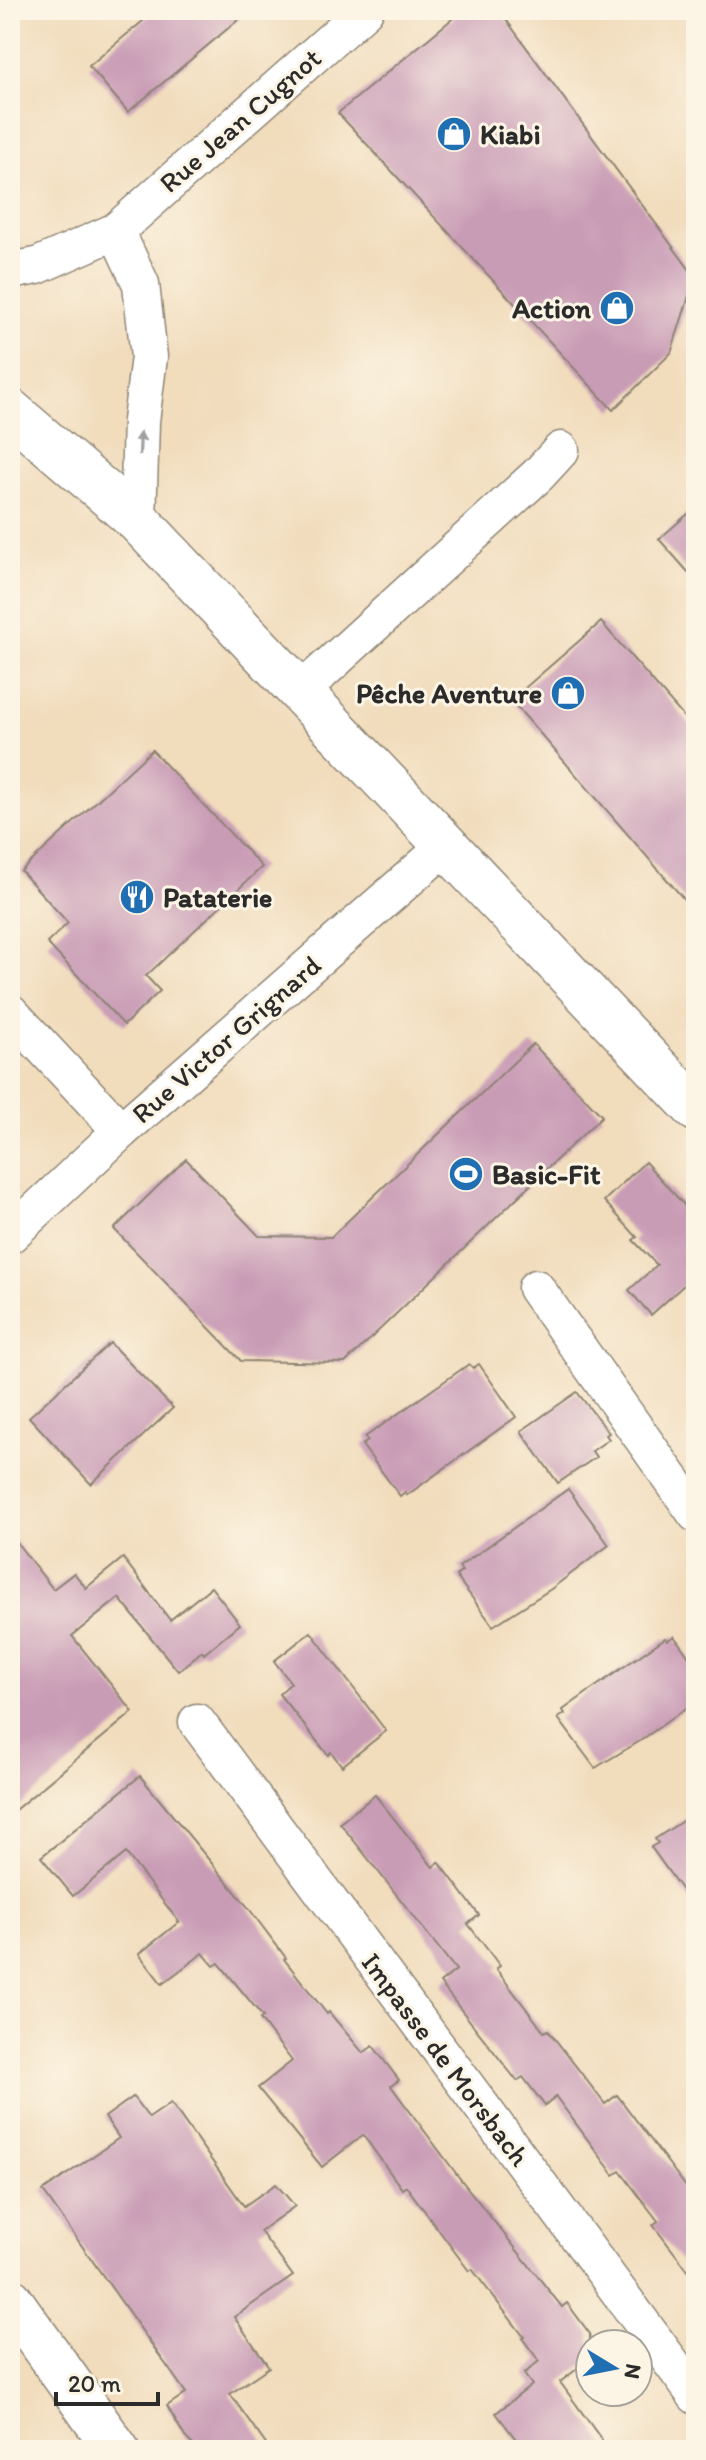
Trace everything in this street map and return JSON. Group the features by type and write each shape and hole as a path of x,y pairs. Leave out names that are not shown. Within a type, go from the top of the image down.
{"main road":[{"path":"10,411 138,521 696,1109"},
{"path":"10,2300 117,2450"}],"street":[{"name":"Rue Jean Cugnot","path":"10,271 37,266 116,231 365,10"},
{"path":"116,231 141,284 149,357 141,421 138,521"},
{"path":"300,692 538,475 561,450"},
{"name":"Rue Victor Grignard","path":"10,1235 121,1131 446,846"},
{"path":"10,1012 121,1131"},
{"path":"536,1288 696,1514"},
{"name":"Impasse de Morsbach","path":"197,1722 696,2396"}],"building":[{"path":"156,10 250,10 128,112 89,66"},
{"path":"463,10 499,10 695,277 671,353 613,410 338,113"},
{"path":"696,507 696,581 659,539"},
{"path":"601,622 696,731 696,913 511,700"},
{"name":"Pataterie","path":"152,750 262,867 146,976 160,991 124,1025 47,943 68,923 21,871"},
{"path":"533,1044 602,1116 345,1363 241,1361 114,1229 186,1159 259,1236 331,1237"},
{"path":"645,1162 696,1218 696,1274 651,1315 629,1290 657,1265 633,1240 637,1237 604,1201"},
{"path":"110,1343 173,1408 91,1484 29,1417"},
{"path":"469,1364 473,1368 479,1364 516,1417 407,1495 405,1492 400,1496 362,1445 368,1441 365,1437"},
{"path":"577,1392 609,1433 606,1435 609,1439 592,1451 596,1457 558,1483 521,1431"},
{"path":"568,1489 609,1545 551,1589 493,1626 456,1576 462,1571 459,1567"},
{"path":"10,1534 53,1589 74,1573 86,1588 123,1558 170,1620 211,1587 240,1624 178,1671 119,1598 72,1636 133,1712 10,1814"},
{"path":"311,1632 386,1731 342,1766 331,1752 328,1755 279,1694 291,1683 274,1661"},
{"path":"674,1636 696,1667 696,1701 595,1768 558,1718 565,1714 563,1710 588,1692 665,1638 668,1640"},
{"path":"140,1776 247,1906 327,2014 329,2012 363,2053 373,2046 399,2080 391,2086 458,2176 562,2307 567,2303 586,2328 574,2328 574,2371 560,2382 574,2401 574,2408 579,2408 609,2450 524,2450 496,2413 532,2385 524,2374 539,2361 524,2337 472,2269 469,2271 406,2186 402,2189 363,2135 322,2167 258,2088 292,2061 260,2019 263,2017 219,1963 214,1966 203,1953 162,1984 139,1954 179,1922 126,1853 73,1896 41,1857"},
{"path":"375,1795 433,1867 439,1862 479,1915 468,1924 500,1966 496,1969 544,2032 548,2030 605,2104 617,2095 696,2200 696,2281 653,2225 658,2221 620,2171 614,2175 556,2097 545,2106 523,2077 517,2081 440,1983 456,1970 340,1823"},
{"path":"696,1812 696,1910 651,1847 658,1843 655,1839"},
{"path":"133,2097 149,2118 171,2103 244,2206 276,2184 295,2206 260,2231 293,2276 234,2317 269,2367 230,2394 270,2450 198,2450 185,2437 167,2406 186,2393 43,2191 119,2138 105,2117"}],"place":[{"name":"Kiabi","path":"454,134"},
{"name":"Action","path":"617,308"},
{"name":"Pêche Aventure","path":"568,693"},
{"name":"Pataterie","path":"137,897"},
{"name":"Basic-Fit","path":"466,1174"}]}
